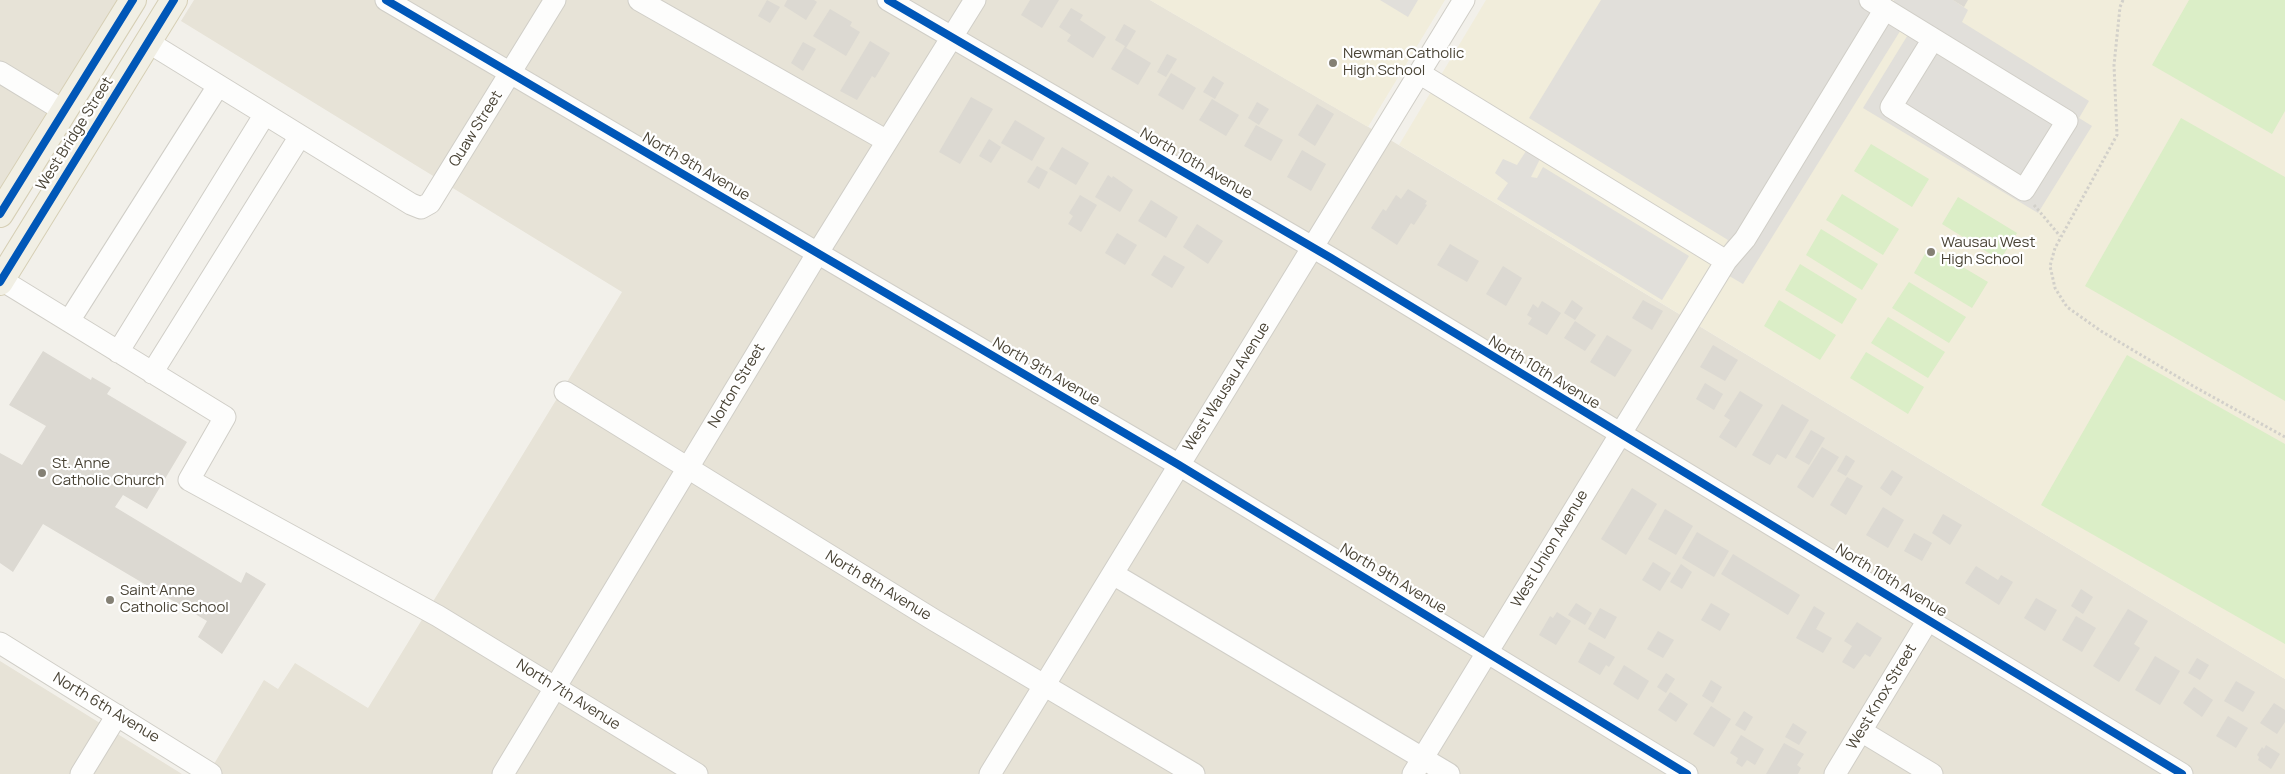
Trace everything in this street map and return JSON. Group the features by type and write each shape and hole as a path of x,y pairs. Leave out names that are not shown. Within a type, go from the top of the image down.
{"main road":[{"name":"West Bridge Street","path":"0,214 133,0"},
{"name":"West Bridge Street","path":"0,280 174,0"}],"street":[{"name":"North 9th Avenue","path":"386,0 1179,466 1687,774"},
{"name":"Quaw Street","path":"300,136 411,204 421,208 430,203 555,0"},
{"path":"639,0 887,141"},
{"name":"North 10th Avenue","path":"888,0 1313,248 2182,774"},
{"name":"Norton Street","path":"503,774 687,468 975,0"},
{"name":"West Wausau Avenue","path":"990,774 1464,0"},
{"path":"1878,4 2067,121 2024,190 1891,107 1934,39"},
{"name":"West Union Avenue","path":"1418,766 1726,261 1745,239 1878,4"},
{"path":"0,280 152,373 300,136 148,42"},
{"path":"0,72 64,111"},
{"path":"1419,73 1726,261"},
{"path":"69,322 218,86"},
{"path":"118,352 265,114"},
{"name":"North 7th Avenue","path":"152,373 225,417 188,480 438,616 697,774"},
{"name":"North 8th Avenue","path":"565,392 1044,686 1194,774"},
{"path":"1113,574 1418,766 1449,774"},
{"name":"West Knox Street","path":"1835,774 1928,620"},
{"name":"North 6th Avenue","path":"0,644 212,774"},
{"path":"81,774 117,715"},
{"path":"1861,731 1932,774"}],"path":[{"path":"2123,0 2120,7 2114,65 2117,135 2060,236 2052,257 2051,273 2054,288 2067,307 2122,344 2192,386 2285,437"},
{"path":"2024,190 2041,216 2060,236"}],"shaded area":[{"path":"0,0 118,0 0,191"},
{"path":"194,0 1150,0 1382,135 2285,679 2285,774 208,774 264,680 278,689 295,663 368,708 622,292 181,21"},
{"name":"Newman Catholic High School","path":"1150,0 1445,0 1368,127"},
{"path":"1380,0 1418,0 1408,17"},
{"name":"Wausau West High School","path":"1486,0 2285,0 2285,679 1399,145"},
{"path":"1601,0 1890,0 1893,2 1894,0 1953,0 1968,10 1962,22 2089,101 2079,118 2092,126 2038,213 1863,108 1909,33 1902,28 1743,284 1712,266 1728,240 1529,118"},
{"path":"1526,151 1540,159 1531,177 1537,178 1543,167 1689,256 1662,300 1497,199 1508,183 1495,173 1503,159 1517,165"},
{"path":"0,661 182,774 0,774"}],"green space":[{"path":"2189,0 2285,0 2285,111 2272,134 2152,65"},
{"path":"2181,118 2285,177 2285,401 2085,286"},
{"path":"1871,144 1929,179 1912,207 1854,171"},
{"path":"1842,194 1899,229 1883,255 1826,220"},
{"path":"1958,197 2017,233 2000,260 1942,224"},
{"path":"1821,229 1878,264 1862,290 1806,255"},
{"path":"1929,247 1988,282 1972,308 1914,273"},
{"path":"1800,264 1857,299 1842,324 1785,290"},
{"path":"1909,282 1966,317 1949,343 1892,308"},
{"path":"1779,300 1836,335 1820,360 1764,326"},
{"path":"1888,317 1945,352 1928,378 1871,343"},
{"path":"1866,352 1924,387 1908,414 1850,378"},
{"path":"2127,355 2285,444 2285,644 2041,505"}],"building":[{"path":"767,0 780,7 770,23 758,16"},
{"path":"787,0 814,0 817,2 806,20 784,6"},
{"path":"1030,0 1059,0 1042,28 1021,15"},
{"path":"1953,0 1968,0 1964,7"},
{"path":"1071,8 1083,15 1080,20 1106,37 1093,58 1067,41 1071,35 1059,27"},
{"path":"830,9 852,22 850,26 860,32 846,56 813,36"},
{"path":"1124,24 1136,31 1126,48 1151,63 1138,85 1111,69 1125,46 1115,40"},
{"path":"870,41 890,53 875,78 872,76 857,100 840,91"},
{"path":"803,42 816,49 803,71 791,63"},
{"path":"1167,54 1177,59 1166,77 1157,72"},
{"path":"1171,73 1196,88 1183,110 1158,95"},
{"path":"1213,76 1224,83 1215,99 1203,92"},
{"path":"971,97 993,109 960,164 939,152"},
{"path":"1212,99 1239,115 1226,136 1199,120"},
{"path":"1257,102 1269,109 1259,125 1248,118"},
{"path":"1317,104 1334,114 1315,146 1298,135"},
{"path":"1015,120 1045,138 1032,161 1001,143"},
{"path":"1256,125 1283,140 1271,161 1244,146"},
{"path":"989,139 1001,147 991,163 979,156"},
{"path":"1062,147 1089,163 1076,185 1049,169"},
{"path":"1302,150 1326,164 1311,191 1287,177"},
{"path":"1037,166 1048,172 1039,189 1027,182"},
{"path":"1108,175 1112,178 1113,176 1133,190 1120,212 1095,197"},
{"path":"1408,189 1427,201 1425,204 1427,205 1414,225 1411,223 1397,245 1371,228 1383,209 1386,211 1396,195 1401,199"},
{"path":"1080,195 1097,205 1081,232 1068,224 1073,216 1069,213"},
{"path":"1151,200 1178,217 1166,238 1138,221"},
{"path":"1197,224 1223,241 1208,264 1183,247"},
{"path":"1117,233 1137,245 1125,265 1105,253"},
{"path":"1450,244 1479,261 1467,282 1437,265"},
{"path":"1164,255 1185,267 1172,288 1151,275"},
{"path":"1503,266 1522,278 1506,306 1486,294"},
{"path":"1572,300 1583,308 1575,320 1564,313"},
{"path":"1643,300 1663,311 1652,330 1632,318"},
{"path":"1542,301 1561,313 1547,335 1528,324 1532,318 1527,315 1533,304 1538,308"},
{"path":"1575,321 1596,335 1585,351 1564,338"},
{"path":"1607,335 1632,350 1615,377 1590,362"},
{"path":"1713,345 1738,360 1725,381 1700,367"},
{"path":"43,351 91,380 92,377 111,388 107,394 187,442 147,509 123,495 115,507 241,583 246,572 266,584 222,654 198,637 207,621 43,524 13,572 0,563 0,453 22,465 46,426 9,405"},
{"path":"1705,383 1723,394 1714,410 1696,399"},
{"path":"1740,391 1763,405 1736,448 1719,437 1730,420 1724,416"},
{"path":"1782,404 1809,420 1786,459 1777,454 1770,465 1752,455"},
{"path":"1811,430 1825,438 1809,465 1795,457"},
{"path":"1822,447 1839,457 1813,498 1797,487"},
{"path":"1846,455 1855,461 1846,476 1837,471"},
{"path":"1892,470 1903,477 1891,496 1880,488"},
{"path":"1847,477 1863,486 1846,515 1830,505"},
{"path":"1632,488 1657,504 1626,555 1601,539"},
{"path":"1883,507 1904,520 1888,548 1866,535"},
{"path":"1665,509 1693,526 1676,555 1648,539"},
{"path":"1943,514 1962,525 1950,545 1932,533"},
{"path":"1697,532 1729,551 1714,577 1682,558"},
{"path":"1914,533 1932,543 1922,561 1904,551"},
{"path":"1733,554 1800,595 1788,615 1721,574"},
{"path":"1653,562 1671,573 1660,591 1642,580"},
{"path":"1681,564 1692,572 1682,589 1670,582"},
{"path":"1976,566 1998,580 2001,575 2013,582 1999,605 1965,583"},
{"path":"2081,589 2093,597 2083,614 2071,606"},
{"path":"2036,598 2057,610 2045,631 2024,618"},
{"path":"1576,603 1592,613 1585,625 1568,615"},
{"path":"1711,603 1730,614 1720,631 1701,620"},
{"path":"1814,606 1825,613 1816,629 1832,638 1823,653 1796,638"},
{"path":"1600,608 1617,617 1605,639 1588,629"},
{"path":"2128,609 2148,621 2134,644 2140,648 2119,682 2093,666"},
{"path":"1557,612 1571,621 1556,645 1539,635 1550,616 1553,618"},
{"path":"2076,616 2096,628 2082,652 2062,640"},
{"path":"1857,622 1882,638 1870,657 1865,654 1854,669 1842,662 1852,646 1844,641"},
{"path":"1658,631 1674,640 1663,658 1647,649"},
{"path":"1589,642 1615,657 1609,667 1606,665 1600,675 1578,662"},
{"path":"2155,656 2180,671 2160,705 2135,690"},
{"path":"2197,658 2209,665 2200,680 2188,673"},
{"path":"1624,665 1649,681 1638,700 1613,684"},
{"path":"1666,673 1675,679 1666,693 1657,687"},
{"path":"1711,680 1722,687 1713,703 1702,696"},
{"path":"2236,681 2255,692 2243,712 2224,701"},
{"path":"2194,687 2213,700 2202,717 2183,703"},
{"path":"1670,692 1688,704 1676,722 1658,710"},
{"path":"2274,703 2285,710 2285,722 2277,734 2260,723"},
{"path":"1711,706 1731,719 1714,747 1693,734"},
{"path":"1744,711 1753,717 1745,731 1735,725"},
{"path":"2228,716 2248,728 2236,748 2216,736"},
{"path":"1793,723 1807,732 1799,745 1785,737"},
{"path":"1741,735 1764,749 1755,765 1747,760 1742,767 1736,763 1738,758 1730,753"},
{"path":"1784,743 1804,754 1797,765 1801,768 1798,774 1766,774"},
{"path":"2266,745 2280,754 2271,769 2258,760 2259,757 2257,755 2262,747 2264,749"}],"cycle path":[{"path":"0,214 133,0"},
{"path":"0,282 174,0"},
{"path":"386,0 1179,465 1687,774"},
{"path":"888,0 1331,258 2182,774"}],"place":[{"name":"Newman Catholic High School","path":"1333,63"},
{"name":"Wausau West High School","path":"1931,252"},
{"name":"St. Anne Catholic Church","path":"42,473"},
{"name":"Saint Anne Catholic School","path":"110,600"}]}
